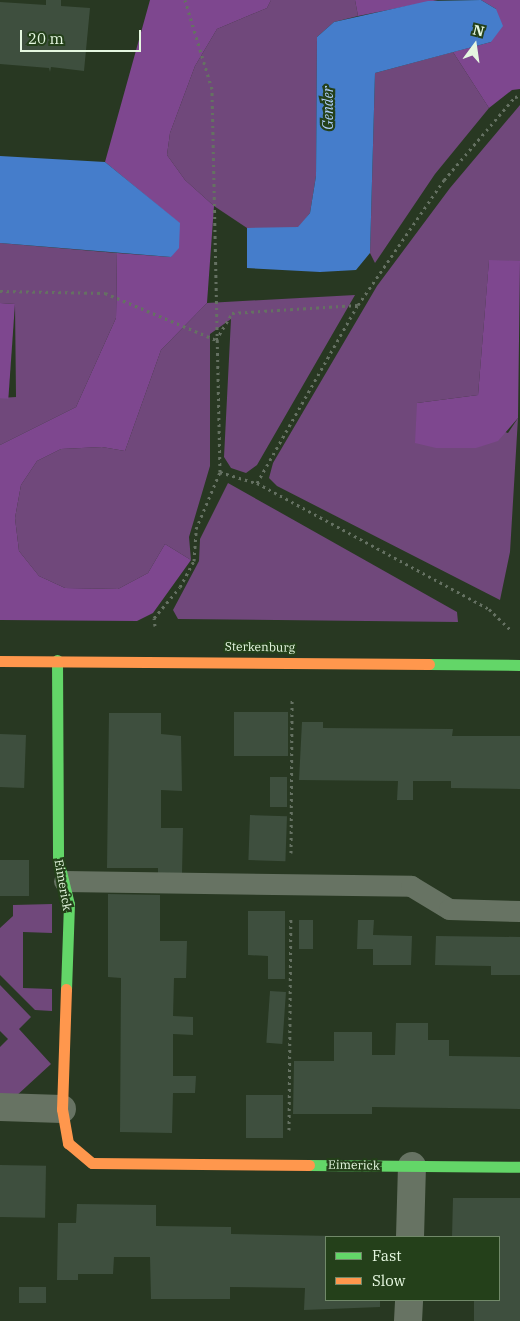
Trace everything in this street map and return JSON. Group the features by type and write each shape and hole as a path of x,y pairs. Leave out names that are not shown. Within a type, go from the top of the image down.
{"street":[{"name":"Eimerick","path":"57,660 58,859 69,904 62,1109 68,1143 92,1162 520,1167"},
{"name":"Sterkenburg","path":"0,661 156,660 520,665"},
{"path":"0,1107 62,1109"},
{"path":"410,1236 412,1166"},
{"path":"408,1321 409,1301"}],"lane":[{"path":"64,881 411,886 449,909 520,911"}],"path":[{"path":"156,660 154,618 180,587 194,561 196,529 220,472 216,340 216,187 212,89 185,0"},
{"path":"257,483 358,305 444,180 515,97 520,96"},
{"path":"0,291 104,293 216,340"},
{"path":"216,340 232,313 358,305"},
{"path":"220,472 257,483 489,609 514,633"}],"shaded area":[{"path":"150,0 271,0 267,8 217,29 195,66 170,133 167,155 185,180 214,206 207,303 161,350 125,451 102,447 61,449 37,461 21,485 15,518 19,551 39,576 65,588 118,589 148,573 165,544 191,560 153,613 137,621 0,620 0,445 76,407 116,318 117,253 171,257 179,223 105,162"},
{"path":"271,0 355,0 358,16 334,22 317,37 316,176 310,213 299,227 277,230 247,228 214,206 185,180 167,155 170,133 195,66 217,29 267,8"},
{"path":"355,0 438,0 358,16"},
{"path":"481,0 520,0 520,89 512,90 489,108 453,52 491,42 496,9"},
{"path":"453,52 489,108 435,174 375,263 370,253 375,73"},
{"path":"520,105 520,261 489,261 478,395 417,403 508,433 518,418 510,552 500,600 277,486 269,478 273,463 377,286 450,188"},
{"path":"0,243 117,253 116,318 76,407 0,445 0,398 16,397 15,304 0,303"},
{"path":"489,260 520,261 518,418 498,441 476,448 436,448 415,443 417,403 478,395"},
{"path":"355,295 257,465 246,473 231,468 224,457 231,319 210,334 210,466 189,537 191,560 165,544 148,573 118,589 65,588 39,576 19,551 15,518 21,485 37,461 61,449 102,447 125,451 161,350 207,303"},
{"path":"0,303 15,304 8,399 0,398"},
{"path":"228,483 457,612 458,622 178,619 173,610 199,561 200,539"},
{"path":"52,904 52,933 23,932 23,988 52,989 52,1011 35,1010 0,975 0,928 13,916 13,905"},
{"path":"0,985 31,1017 19,1029 51,1064 15,1097 0,1097 0,1047 8,1039 0,1031"}],"water":[{"name":"Gender","path":"481,0 496,9 503,26 491,42 375,73 370,253 356,270 320,272 247,268 247,228 298,227 310,213 316,176 317,37 334,22 428,1"},
{"path":"0,156 105,162 180,223 179,248 171,257 0,243"}],"building":[{"path":"46,0 61,0 61,6 90,8 84,71 51,67 50,72 49,68 0,64 0,2 46,5"},
{"path":"234,712 288,712 288,756 234,756"},
{"path":"109,713 161,713 161,734 181,736 182,791 161,790 161,828 183,828 182,874 158,873 158,868 107,868"},
{"path":"302,722 323,722 323,728 453,729 452,736 520,736 520,789 451,788 451,781 413,781 413,800 397,800 398,781 299,780"},
{"path":"0,734 26,735 24,788 0,787"},
{"path":"270,777 287,777 287,807 270,807"},
{"path":"250,815 287,816 285,861 248,860"},
{"path":"0,860 29,860 29,896 0,896"},
{"path":"108,894 160,895 160,941 187,941 186,978 174,978 173,1016 193,1017 193,1035 173,1034 173,1076 196,1076 195,1093 173,1093 172,1133 120,1132 121,978 108,977"},
{"path":"248,911 285,911 285,979 268,979 268,956 248,955"},
{"path":"299,920 313,920 313,949 299,949"},
{"path":"358,920 374,920 373,935 412,936 411,965 373,965 373,949 357,949"},
{"path":"436,936 520,937 520,975 491,975 491,966 435,965"},
{"path":"270,991 286,992 282,1044 266,1043"},
{"path":"396,1023 428,1023 428,1040 449,1040 449,1056 520,1057 520,1109 372,1107 372,1114 293,1114 294,1061 334,1061 334,1032 372,1032 372,1055 395,1055"},
{"path":"246,1095 283,1095 283,1138 246,1138"},
{"path":"0,1165 46,1166 45,1218 0,1217"},
{"path":"453,1198 520,1198 520,1321 474,1321 474,1301 500,1301 500,1236 452,1236"},
{"path":"77,1204 156,1205 156,1226 231,1227 231,1234 333,1236 325,1236 325,1301 380,1301 380,1307 304,1310 305,1288 230,1287 230,1299 151,1299 150,1257 114,1257 113,1274 78,1274 78,1280 57,1280 58,1223 76,1223"},
{"path":"19,1287 46,1287 46,1303 19,1303"}],"traffic: fast":[{"path":"57,660 58,859 69,904 66,989"},
{"path":"429,664 520,665"},
{"path":"309,1165 520,1167"}],"traffic: slow":[{"path":"0,661 429,664"},
{"path":"66,989 62,1109 68,1143 92,1163 309,1165"}]}
